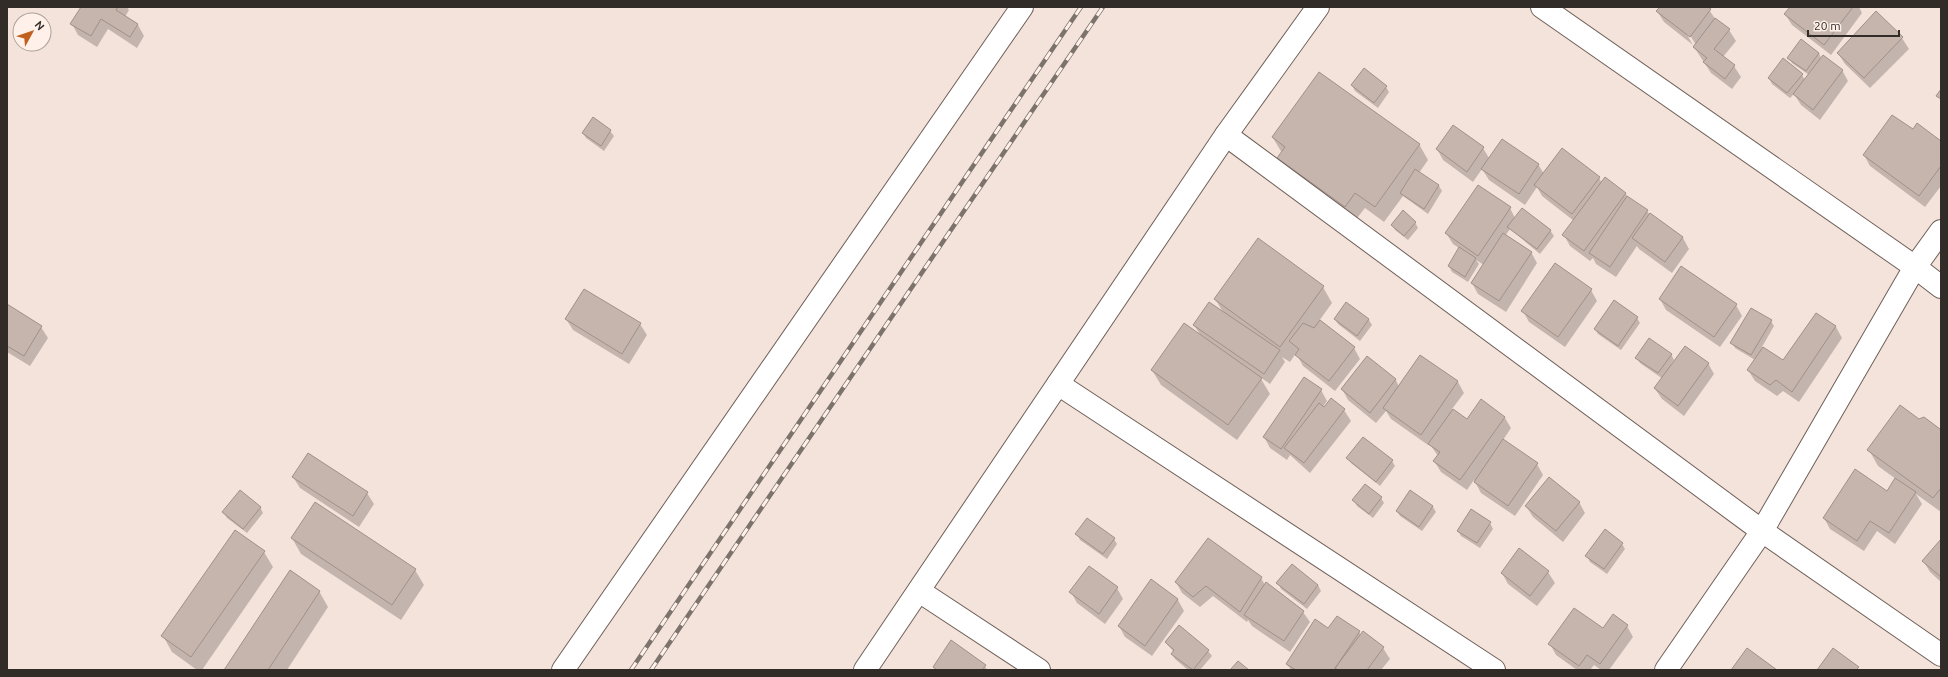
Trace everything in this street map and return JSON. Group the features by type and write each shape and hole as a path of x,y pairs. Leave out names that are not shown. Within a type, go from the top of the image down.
{"street":[{"path":"563,670 1022,7"},
{"path":"865,670 1226,135 1318,7"},
{"path":"1542,7 1915,267 1941,287"},
{"path":"1226,135 1762,531 1941,655"},
{"path":"1666,670 1762,531 1915,267 1941,231"},
{"path":"1058,384 1494,670"},
{"path":"919,591 1039,670"}],"building":[{"path":"81,7 118,7 116,10 138,24 130,37 101,19 91,36 70,24"},
{"path":"1660,7 1708,7 1711,9 1690,37 1656,11"},
{"path":"1790,7 1853,7 1824,45 1784,14"},
{"path":"1876,11 1903,37 1864,78 1837,53"},
{"path":"1715,18 1730,29 1714,49 1735,65 1725,79 1703,62 1707,58 1693,47"},
{"path":"1801,39 1819,53 1806,71 1787,58"},
{"path":"1823,55 1843,70 1813,110 1793,94"},
{"path":"1783,58 1803,74 1787,93 1768,78"},
{"path":"1364,68 1387,86 1374,103 1351,85"},
{"path":"1319,72 1420,144 1375,207 1355,193 1345,207 1277,158 1285,147 1272,137"},
{"path":"1941,89 1941,99 1936,96"},
{"path":"1892,115 1913,129 1917,123 1941,141 1941,166 1919,196 1863,155"},
{"path":"593,117 611,130 601,146 582,133"},
{"path":"1453,125 1484,147 1467,172 1436,149"},
{"path":"1502,139 1539,164 1519,194 1481,169"},
{"path":"1562,148 1600,177 1572,214 1534,185"},
{"path":"1415,169 1439,185 1424,209 1400,193"},
{"path":"1605,177 1626,193 1584,251 1562,235"},
{"path":"1478,185 1511,207 1478,256 1445,233"},
{"path":"1627,196 1648,210 1610,267 1589,253"},
{"path":"1522,208 1551,230 1537,249 1507,227"},
{"path":"1403,210 1416,222 1404,236 1391,225"},
{"path":"1650,213 1683,237 1665,262 1632,238"},
{"path":"1503,233 1532,252 1499,301 1471,283"},
{"path":"1258,238 1324,286 1280,347 1214,299"},
{"path":"1459,247 1476,258 1465,277 1448,266"},
{"path":"1555,263 1592,289 1558,337 1521,311"},
{"path":"1681,266 1737,304 1714,337 1659,299"},
{"path":"584,289 641,323 622,354 565,319"},
{"path":"1614,300 1638,317 1618,346 1594,329"},
{"path":"1209,302 1280,350 1264,374 1193,325"},
{"path":"1346,302 1369,319 1357,336 1334,319"},
{"path":"7,304 42,326 24,356 7,346"},
{"path":"1751,308 1772,320 1751,355 1730,343"},
{"path":"1816,313 1836,326 1792,392 1776,380 1770,385 1747,370 1763,347 1783,360"},
{"path":"1320,320 1355,347 1329,381 1295,355 1299,349 1289,341 1303,323 1314,328"},
{"path":"1184,323 1262,378 1228,425 1151,370"},
{"path":"1649,338 1672,354 1658,373 1635,358"},
{"path":"1685,346 1709,363 1678,406 1654,388"},
{"path":"1420,355 1458,381 1421,435 1383,408"},
{"path":"1367,356 1396,379 1370,413 1341,389"},
{"path":"1304,377 1322,389 1281,449 1263,437"},
{"path":"1331,398 1345,409 1304,463 1284,448 1319,403 1324,407"},
{"path":"1481,399 1505,417 1460,480 1433,461 1440,452 1428,444 1453,409 1467,419"},
{"path":"1900,405 1919,419 1924,417 1940,429 1941,427 1941,488 1933,498 1867,450"},
{"path":"1363,437 1393,460 1376,482 1346,458"},
{"path":"1503,439 1538,463 1508,506 1474,482"},
{"path":"308,453 368,492 353,516 292,477"},
{"path":"1855,469 1887,491 1895,478 1916,492 1889,533 1870,521 1857,541 1823,518"},
{"path":"1549,477 1580,502 1556,531 1525,506"},
{"path":"1365,484 1382,497 1369,514 1352,500"},
{"path":"240,490 261,507 243,529 222,512"},
{"path":"1410,490 1433,506 1419,527 1396,511"},
{"path":"315,502 416,569 392,605 291,538"},
{"path":"1471,509 1491,522 1477,543 1457,531"},
{"path":"1087,518 1115,538 1103,554 1075,534"},
{"path":"1605,529 1623,543 1604,569 1585,556"},
{"path":"235,530 265,551 191,657 161,636"},
{"path":"1208,538 1262,577 1240,612 1206,586 1193,597 1175,582"},
{"path":"1941,539 1941,577 1922,561"},
{"path":"1519,548 1549,571 1530,596 1501,573"},
{"path":"1292,564 1318,585 1304,604 1276,583"},
{"path":"1089,566 1118,587 1099,614 1069,592"},
{"path":"290,570 320,591 268,670 224,670"},
{"path":"1151,579 1178,599 1145,646 1118,626"},
{"path":"1266,582 1304,611 1284,641 1244,615"},
{"path":"1574,608 1603,628 1613,614 1628,625 1600,664 1587,655 1579,666 1548,644"},
{"path":"1337,616 1360,631 1334,670 1296,670 1286,664 1315,619 1328,628"},
{"path":"1179,625 1209,650 1193,670 1171,654 1174,650 1165,642"},
{"path":"1363,631 1384,647 1367,670 1338,670 1335,668"},
{"path":"951,640 986,665 982,670 937,670 933,667"},
{"path":"1747,648 1777,670 1731,670"},
{"path":"1833,648 1859,667 1856,670 1817,670"},
{"path":"1238,661 1249,670 1230,670"}],"railway":[{"path":"631,670 1081,7"},
{"path":"651,670 1103,7"}]}
